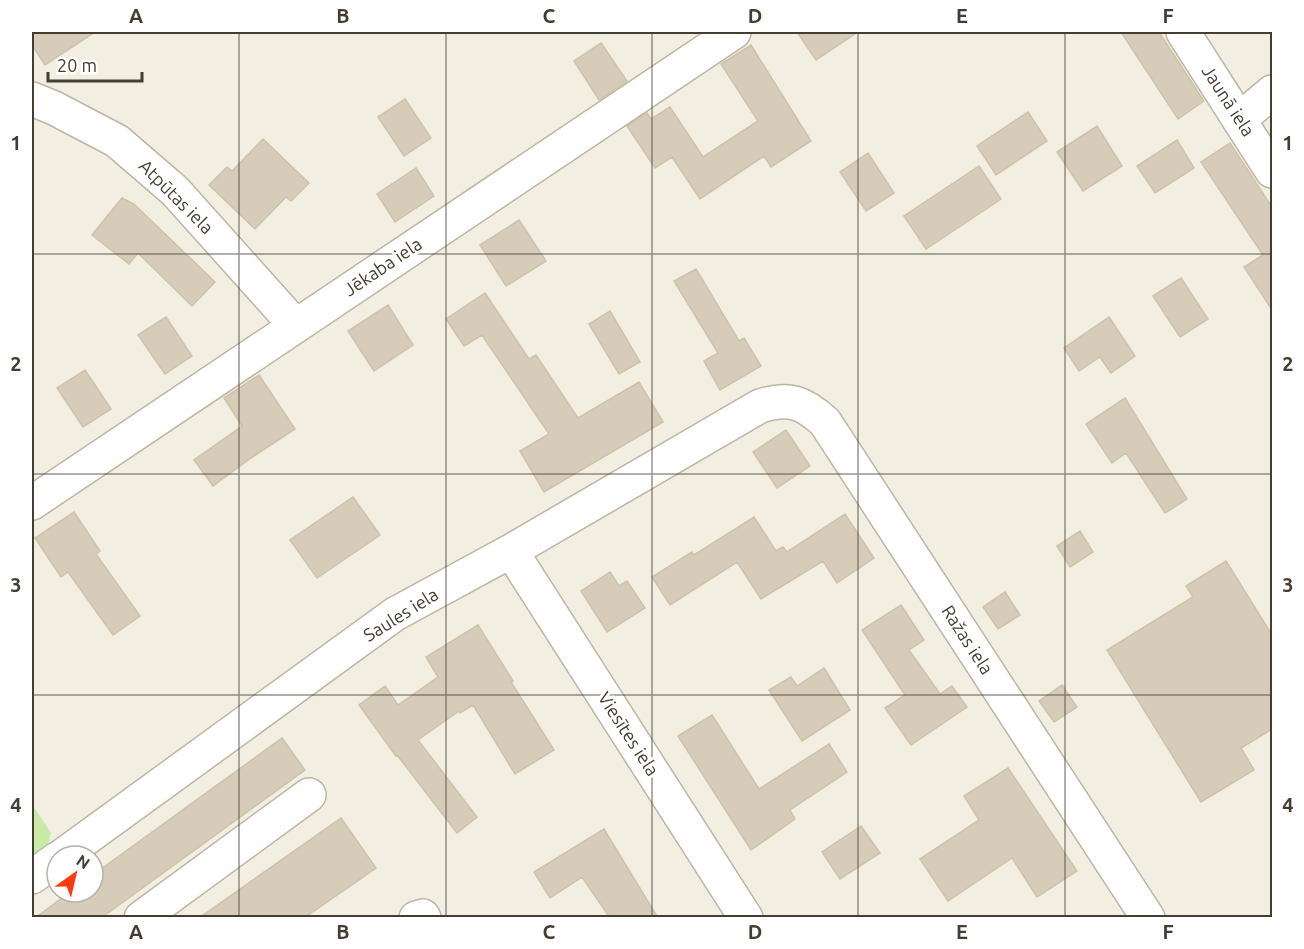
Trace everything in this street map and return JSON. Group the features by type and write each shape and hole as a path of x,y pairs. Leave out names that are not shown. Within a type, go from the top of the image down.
{"street":[{"name":"Jēkaba iela","path":"32,503 734,32"},
{"name":"Jaunā iela","path":"1183,32 1272,171"},
{"path":"1239,120 1272,92"},
{"name":"Atpūtas iela","path":"32,99 117,141 175,191 296,326"},
{"name":"Ražas iela","path":"760,406 776,401 792,401 814,411 825,422 1148,918"},
{"name":"Saules iela","path":"79,844 396,614 511,551 760,406"},
{"name":"Viesītes iela","path":"511,551 746,918"},
{"path":"141,918 309,795"},
{"path":"32,878 45,868"},
{"path":"416,918 423,916 424,918"}],"green space":[{"path":"32,804 51,833 48,844 45,844 45,853 32,864"}],"building":[{"path":"32,32 95,32 45,65 32,45"},
{"path":"797,32 858,32 816,60"},
{"path":"1121,32 1159,32 1204,101 1178,119"},
{"path":"601,43 627,81 599,100 574,61"},
{"path":"751,45 811,141 771,167 764,156 700,199 672,157 655,168 627,126 647,113 651,119 670,107 703,157 758,121 721,64"},
{"path":"405,99 431,138 404,156 378,117"},
{"path":"1028,112 1047,141 996,175 977,146"},
{"path":"1097,126 1122,166 1083,191 1057,152"},
{"path":"263,139 309,183 291,201 286,197 255,229 209,185 227,167 232,171"},
{"path":"1177,140 1194,168 1155,193 1137,166"},
{"path":"1230,143 1272,207 1272,310 1244,267 1263,255 1201,162"},
{"path":"868,153 894,193 866,211 840,172"},
{"path":"979,166 1001,199 926,249 904,216"},
{"path":"416,168 434,196 395,222 377,194"},
{"path":"122,198 134,204 215,282 192,306 138,253 129,264 92,235"},
{"path":"519,220 546,261 506,286 480,245"},
{"path":"696,269 739,341 744,338 761,366 720,390 704,361 718,353 674,281"},
{"path":"1181,278 1208,319 1180,337 1153,296"},
{"path":"485,293 529,359 536,355 578,418 639,382 663,422 544,492 520,451 549,434 482,335 464,346 446,319"},
{"path":"388,305 413,345 374,371 348,331"},
{"path":"610,311 640,362 619,374 589,324"},
{"path":"166,317 192,356 165,374 138,335"},
{"path":"1109,317 1135,356 1111,373 1100,357 1079,371 1064,348"},
{"path":"85,370 111,409 83,427 57,388"},
{"path":"259,375 295,429 213,486 194,460 242,426 224,398"},
{"path":"1125,398 1187,499 1165,513 1126,453 1112,463 1086,424"},
{"path":"786,430 810,466 777,488 753,452"},
{"path":"353,497 380,535 317,578 290,540"},
{"path":"74,512 100,551 96,554 140,616 113,635 68,572 61,577 35,538"},
{"path":"845,514 874,558 837,583 823,561 761,599 737,562 670,605 652,577 692,552 694,555 754,517 776,551 783,547 787,552"},
{"path":"1080,531 1093,552 1070,567 1057,546"},
{"path":"1226,561 1272,635 1272,729 1241,748 1254,770 1201,802 1107,650 1193,597 1186,586"},
{"path":"610,572 619,586 627,581 645,608 607,632 581,591"},
{"path":"1005,592 1020,615 998,629 983,607"},
{"path":"901,605 924,640 909,650 940,694 952,686 967,707 911,745 885,708 905,695 862,630"},
{"path":"478,625 554,750 515,774 473,705 460,713 459,711 418,740 477,817 457,833 359,705 385,686 398,705 438,677 426,657"},
{"path":"824,668 850,710 802,741 769,690 791,677 797,686"},
{"path":"1062,685 1077,707 1054,722 1039,701"},
{"path":"712,715 759,789 829,744 847,772 790,810 795,819 751,850 678,736"},
{"path":"282,738 305,770 101,918 35,918 54,904 105,904 105,866"},
{"path":"1008,768 1077,871 1037,897 1012,858 948,901 920,859 979,820 964,796"},
{"path":"341,818 376,868 304,918 199,918"},
{"path":"861,826 880,853 840,879 822,852"},
{"path":"604,829 658,918 610,918 582,877 550,898 534,872"}]}
